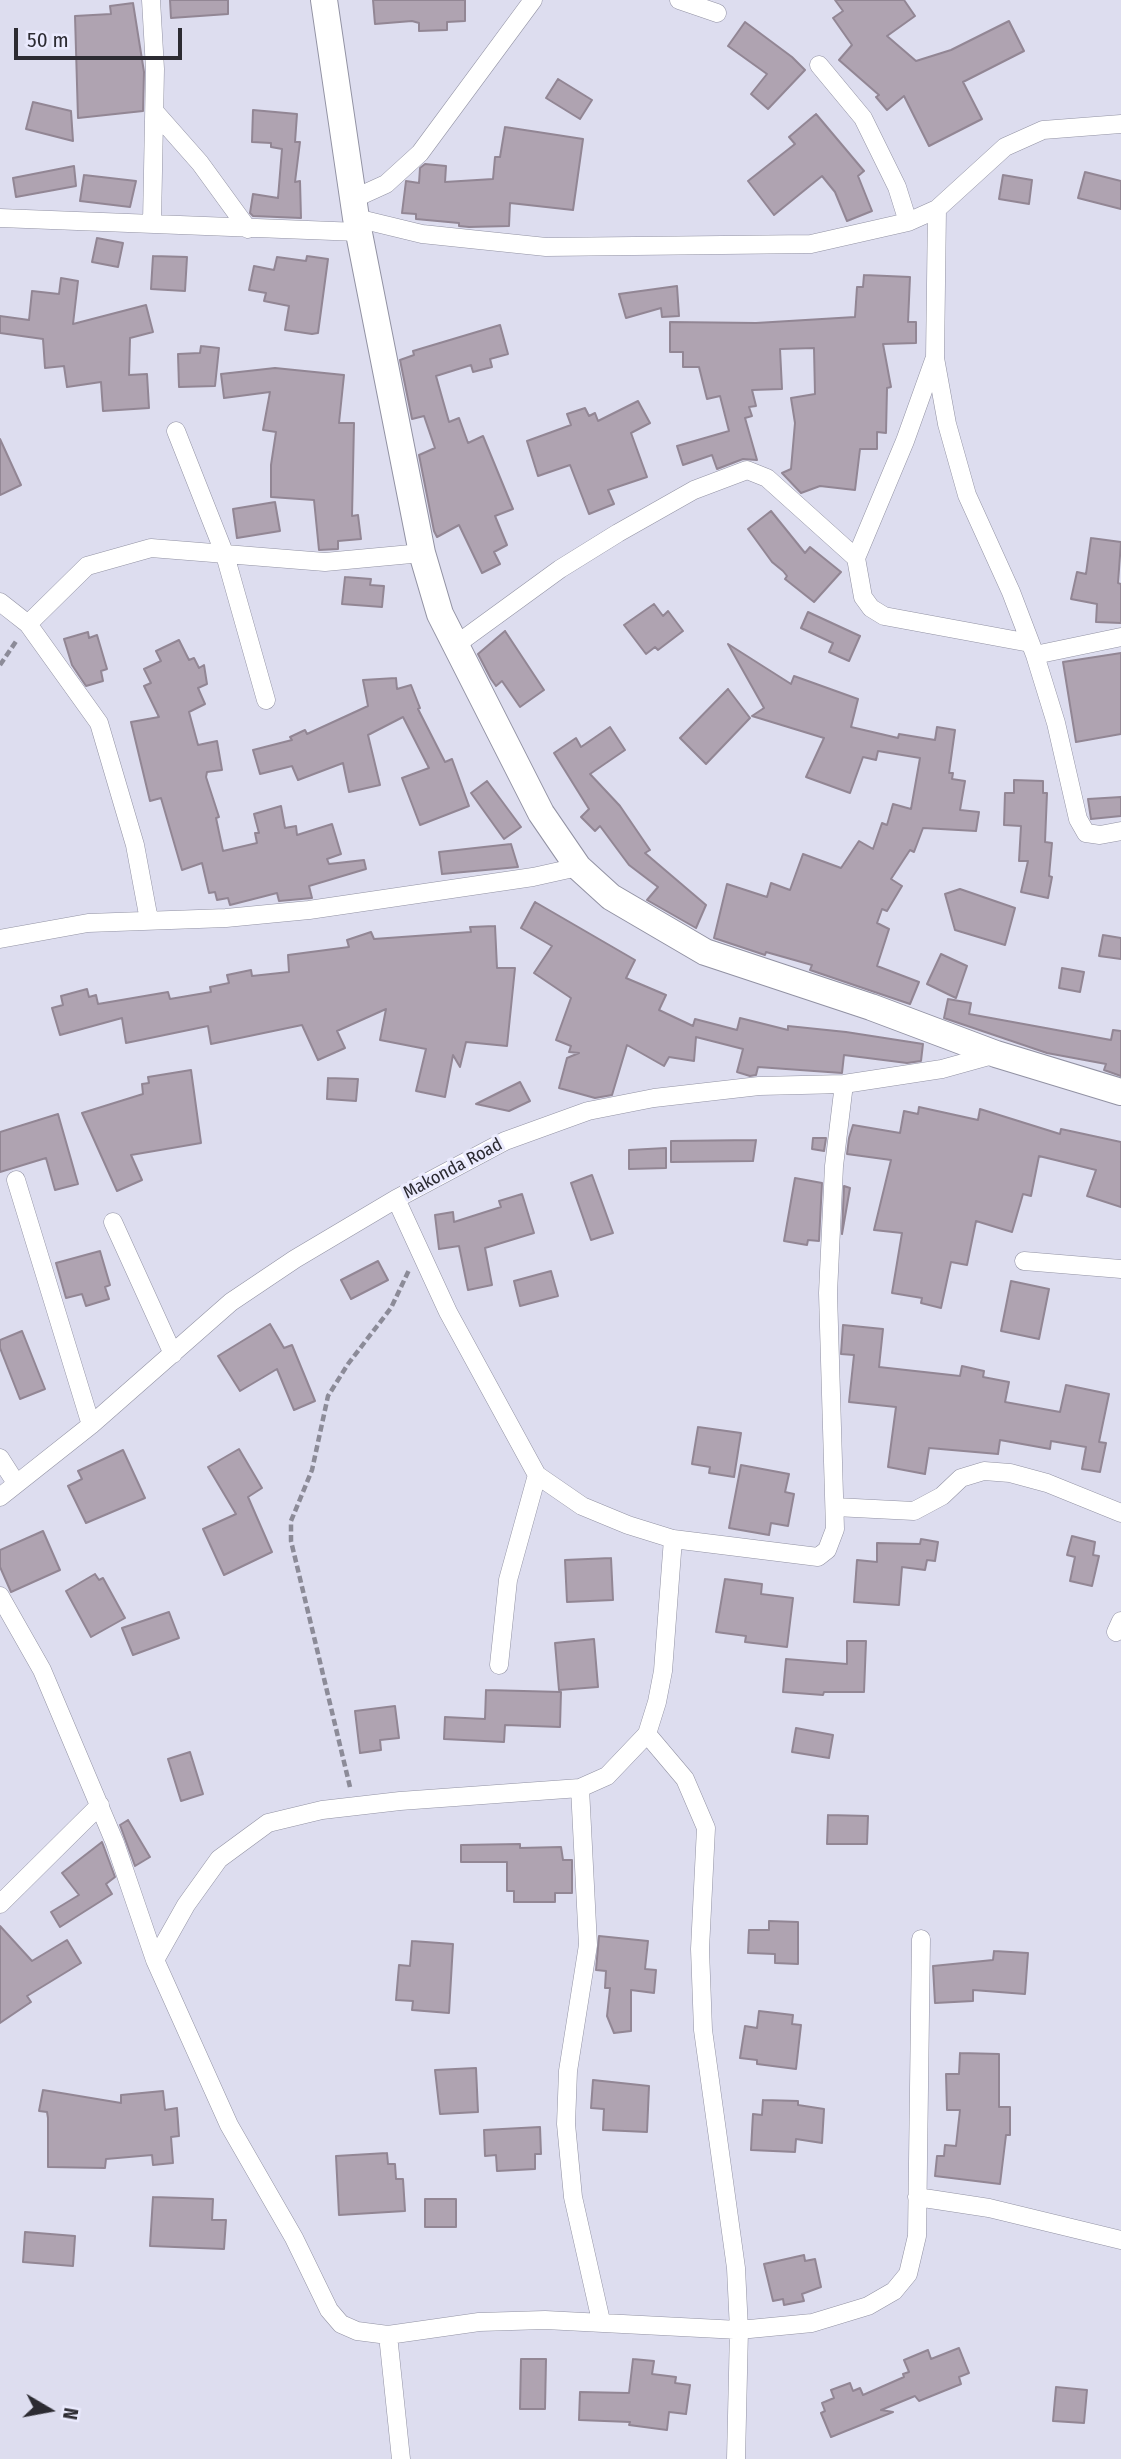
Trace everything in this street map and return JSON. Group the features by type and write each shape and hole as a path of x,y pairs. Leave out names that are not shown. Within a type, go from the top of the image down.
{"street":[{"path":"151,0 155,112 152,222"},
{"path":"324,0 356,216 422,553 440,614 541,813 578,867 611,897 705,952 871,1007 996,1055 1121,1092"},
{"path":"356,216 420,153 533,0"},
{"path":"679,0 717,13"},
{"path":"819,65 863,118 897,187 908,222"},
{"path":"155,112 200,163 248,229"},
{"path":"0,218 152,222 248,229 356,216 422,234 478,243 614,249 811,244 908,222 937,209 996,155 1014,143 1043,130 1121,124"},
{"path":"937,209 934,358 947,424 967,495 1032,649 1056,723 1078,819 1086,833 1100,835 1121,831"},
{"path":"934,358 905,440 856,558 863,597 871,608 884,616 1032,649 1121,636"},
{"path":"176,430 225,555 266,700"},
{"path":"457,644 540,583 618,533 694,490 747,470 767,478 856,558"},
{"path":"28,624 87,566 151,548 324,562 422,553"},
{"path":"0,602 28,624 99,723 135,845 149,920"},
{"path":"0,939 88,923 226,918 309,910 533,877 578,867"},
{"name":"Makonda Road","path":"0,1497 91,1425 231,1302 295,1259 396,1199 505,1141 587,1111 654,1098 759,1086 844,1084 942,1069 996,1055"},
{"path":"396,1199 448,1312 537,1475 582,1506 628,1525 673,1539 818,1557 827,1550 832,1541 835,1507 828,1293 834,1166 844,1084"},
{"path":"16,1180 91,1425"},
{"path":"113,1222 173,1354"},
{"path":"1024,1261 1121,1269"},
{"path":"0,1458 16,1483"},
{"path":"835,1507 914,1511 942,1496 961,1478 984,1471 1010,1473 1047,1483 1121,1513"},
{"path":"499,1665 508,1580 537,1475"},
{"path":"155,1960 186,1905 219,1859 268,1823 355,1806 580,1788 607,1776 647,1734 663,1671 673,1539"},
{"path":"0,1596 42,1670 100,1805 155,1960 229,2125 294,2238 329,2309 341,2324 358,2331 388,2335 479,2322 601,2321 687,2329 739,2330 811,2323 868,2306 894,2291 908,2274 913,2257 917,2197 921,1939"},
{"path":"647,1734 685,1779 706,1828 700,1948 703,2030 736,2268 739,2330 736,2459"},
{"path":"580,1788 588,1945 568,2071 566,2124 573,2197 601,2321"},
{"path":"0,1904 100,1805"},
{"path":"917,2197 989,2207 1121,2240"},
{"path":"388,2335 401,2459"}],"path":[{"path":"0,665 28,624"},
{"path":"355,1806 291,1541 291,1521 312,1470 328,1396 348,1363 391,1308 417,1246"}],"building":[{"path":"170,0 228,0 228,14 171,18"},
{"path":"373,0 465,0 465,21 447,22 447,30 419,31 419,23 412,21 375,24"},
{"path":"835,0 904,0 915,16 887,36 916,61 951,50 1009,21 1024,51 963,82 982,119 929,146 904,96 887,110 876,97 879,95 839,60 852,45 833,18 843,11"},
{"path":"133,3 144,72 143,111 78,118 75,16 111,14 110,6"},
{"path":"745,22 805,70 768,109 751,94 767,74 728,46"},
{"path":"558,79 592,100 580,119 546,98"},
{"path":"33,102 71,111 73,141 26,129"},
{"path":"253,110 297,114 295,142 300,142 295,182 300,181 301,218 253,216 250,213 253,194 278,198 282,149 271,147 271,143 252,142"},
{"path":"816,114 864,171 858,176 872,211 847,221 835,192 822,176 774,215 748,181 795,144 789,137"},
{"path":"505,127 583,139 573,210 510,203 509,226 469,227 459,226 459,223 416,219 416,214 402,213 406,181 419,183 420,168 425,164 446,166 445,182 493,179 495,157 500,157"},
{"path":"74,166 76,186 16,197 13,178"},
{"path":"1085,172 1121,181 1121,209 1078,198"},
{"path":"84,175 136,181 130,207 80,201"},
{"path":"1003,175 1032,180 1029,204 999,199"},
{"path":"97,238 123,243 118,267 92,262"},
{"path":"153,256 187,257 185,291 151,289"},
{"path":"307,256 328,259 318,333 312,334 285,330 289,306 264,301 266,293 249,290 254,266 274,270 277,257 306,261"},
{"path":"864,275 910,277 908,322 916,322 916,343 883,344 891,387 887,388 886,433 877,432 877,449 860,449 855,490 820,486 801,493 782,473 791,469 795,423 791,398 815,394 814,348 780,349 782,389 752,390 756,406 749,407 752,416 745,418 757,460 743,459 717,469 712,455 683,465 677,446 729,431 720,396 707,399 699,367 683,367 683,352 670,352 670,322 756,323 855,317 857,287 863,287"},
{"path":"61,278 78,281 73,324 146,305 153,332 130,338 129,375 147,374 149,408 103,411 101,382 67,387 64,366 45,368 43,339 0,333 0,316 29,320 32,291 59,294"},
{"path":"677,286 679,316 662,317 661,308 626,318 619,294"},
{"path":"500,325 508,354 490,359 492,367 473,372 471,365 436,376 449,422 459,418 468,443 483,436 513,509 495,516 507,545 494,552 500,564 482,573 459,525 437,537 434,531 419,455 435,448 424,416 412,419 400,360 414,355 413,351"},
{"path":"201,346 219,348 215,386 179,387 178,354 200,353"},
{"path":"275,368 344,375 339,423 354,423 352,516 358,515 361,539 338,541 338,549 319,550 314,500 271,497 271,465 276,432 263,430 270,392 224,398 221,374"},
{"path":"638,401 650,423 631,433 647,477 608,490 614,504 589,514 570,465 538,476 527,441 571,425 567,414 585,408 589,416 595,413 598,421"},
{"path":"0,439 21,485 0,495"},
{"path":"275,502 280,531 237,538 233,509"},
{"path":"771,511 805,553 810,547 841,572 814,602 785,579 787,576 772,562 748,529"},
{"path":"1091,538 1121,542 1118,583 1121,584 1121,623 1096,622 1097,604 1071,599 1077,572 1086,574"},
{"path":"345,577 371,579 370,585 384,586 382,607 342,604"},
{"path":"654,604 663,616 668,611 683,631 658,650 655,647 646,654 624,625"},
{"path":"808,612 860,636 849,661 829,652 833,643 801,628"},
{"path":"505,631 544,690 520,707 502,681 496,686 478,654"},
{"path":"88,632 89,638 97,635 107,669 101,671 103,681 86,686 72,665 64,639"},
{"path":"179,640 189,660 194,658 199,668 204,665 207,684 198,688 205,704 189,712 198,745 217,741 222,770 207,772 206,777 219,817 216,818 223,851 257,843 255,833 259,833 254,814 281,806 285,828 296,826 297,835 332,824 341,854 327,859 329,864 364,860 366,869 309,886 312,898 279,901 277,893 230,905 228,898 217,900 215,892 209,893 202,863 182,870 161,798 150,801 131,722 159,717 144,686 151,683 144,669 161,661 156,651"},
{"path":"728,644 791,684 794,676 858,699 851,727 898,738 899,734 935,740 937,727 955,730 949,773 953,773 952,779 965,781 960,810 979,812 976,831 923,828 914,852 910,850 891,879 902,886 887,911 882,909 877,923 889,929 877,966 919,982 910,1004 810,970 812,965 766,952 765,955 714,938 727,884 767,897 771,883 790,890 803,854 841,868 859,841 873,849 882,823 887,825 893,804 911,809 920,758 878,751 876,760 863,757 850,793 806,777 824,738 752,716 764,708"},
{"path":"1121,653 1121,734 1076,742 1063,662"},
{"path":"396,678 397,689 411,685 420,708 418,709 445,762 452,759 469,806 420,825 402,778 429,768 403,717 368,735 380,785 349,792 343,763 298,780 292,766 260,774 253,750 292,740 290,737 305,730 307,734 368,706 363,680"},
{"path":"728,689 750,718 706,764 680,738"},
{"path":"610,727 625,750 590,774 620,806 650,850 645,853 706,905 696,928 647,900 658,887 629,865 600,826 595,831 581,817 589,809 554,753 576,738 581,747"},
{"path":"1014,780 1043,781 1043,793 1047,793 1045,842 1052,843 1049,876 1052,877 1048,898 1021,892 1028,861 1019,861 1021,826 1004,825 1005,793 1014,793"},
{"path":"487,781 521,827 504,839 471,793"},
{"path":"1121,797 1121,816 1091,819 1088,799"},
{"path":"511,844 518,867 442,874 439,852"},
{"path":"960,889 1015,908 1005,945 955,930 945,894"},
{"path":"535,902 635,960 626,978 666,995 659,1010 693,1026 695,1019 737,1030 740,1018 788,1030 788,1026 846,1032 923,1044 921,1061 907,1063 844,1055 842,1073 758,1067 756,1075 750,1076 737,1072 743,1049 696,1037 694,1061 669,1057 664,1066 627,1045 612,1095 595,1098 559,1088 567,1058 579,1053 569,1052 571,1046 556,1040 571,998 534,973 552,946 521,928"},
{"path":"495,926 497,968 515,968 507,1046 466,1042 460,1067 453,1055 445,1097 416,1091 426,1049 380,1040 386,1009 337,1031 345,1048 318,1060 302,1025 211,1044 208,1026 126,1043 122,1018 60,1035 52,1008 63,1005 61,996 87,989 89,997 96,995 98,1004 168,992 170,999 211,992 210,987 229,983 227,975 251,970 252,976 289,972 288,955 349,947 347,940 371,932 374,939 471,932 470,927"},
{"path":"1103,935 1121,938 1121,959 1099,956"},
{"path":"941,954 967,966 956,998 927,984"},
{"path":"1062,968 1084,972 1080,992 1059,988"},
{"path":"948,999 971,1003 969,1014 1111,1040 1113,1030 1121,1031 1121,1076 1104,1070 1106,1064 1047,1053 944,1018"},
{"path":"191,1070 201,1143 131,1155 142,1180 117,1191 82,1113 143,1094 142,1084 149,1083 148,1077"},
{"path":"328,1078 358,1079 356,1101 327,1099"},
{"path":"520,1082 530,1101 509,1111 476,1104"},
{"path":"919,1107 978,1120 980,1109 1060,1134 1061,1129 1121,1142 1121,1207 1087,1196 1096,1170 1039,1156 1031,1196 1023,1194 1012,1232 976,1221 967,1265 951,1262 941,1308 921,1303 922,1298 892,1293 902,1233 874,1230 891,1160 847,1154 849,1138 853,1125 900,1133 904,1111 918,1114"},
{"path":"58,1114 78,1184 55,1190 46,1158 0,1172 0,1132"},
{"path":"813,1138 826,1138 824,1151 812,1149"},
{"path":"756,1140 753,1161 671,1162 671,1141"},
{"path":"666,1148 666,1168 629,1169 629,1150"},
{"path":"592,1175 613,1233 591,1240 571,1183"},
{"path":"795,1178 822,1183 819,1241 808,1240 807,1245 784,1241"},
{"path":"844,1186 850,1188 842,1234"},
{"path":"522,1194 534,1233 485,1248 492,1285 468,1290 459,1246 439,1249 435,1215 453,1212 454,1222 501,1207 499,1201"},
{"path":"100,1251 110,1285 105,1287 109,1299 86,1306 82,1294 66,1298 56,1263"},
{"path":"378,1261 388,1280 351,1299 341,1280"},
{"path":"551,1271 558,1296 520,1306 514,1281"},
{"path":"1011,1281 1049,1289 1039,1339 1001,1331"},
{"path":"270,1324 284,1348 292,1345 315,1401 294,1410 277,1369 240,1391 218,1356"},
{"path":"843,1325 883,1329 879,1367 960,1376 962,1366 984,1371 983,1377 1009,1382 1005,1402 1060,1412 1066,1385 1109,1394 1099,1442 1106,1443 1100,1472 1082,1469 1086,1447 1051,1441 1050,1449 1000,1440 998,1454 929,1448 925,1474 888,1467 896,1407 849,1402 854,1355 841,1354"},
{"path":"22,1331 45,1389 20,1399 0,1348 0,1340"},
{"path":"698,1427 741,1433 734,1477 709,1473 710,1467 692,1464"},
{"path":"239,1449 262,1488 248,1497 272,1552 224,1575 203,1529 236,1514 208,1467"},
{"path":"123,1450 145,1498 86,1523 68,1486 82,1479 78,1471"},
{"path":"741,1465 789,1474 785,1492 794,1494 788,1526 771,1523 769,1535 729,1528"},
{"path":"43,1531 60,1570 11,1592 0,1567 0,1550"},
{"path":"1072,1536 1095,1542 1093,1555 1099,1556 1092,1586 1070,1581 1075,1557 1067,1555"},
{"path":"921,1539 938,1542 935,1561 927,1560 925,1570 902,1567 899,1605 854,1602 857,1560 877,1562 877,1543 920,1544"},
{"path":"611,1558 613,1600 567,1602 565,1560"},
{"path":"95,1574 99,1580 103,1578 125,1618 91,1637 66,1591"},
{"path":"725,1579 762,1584 761,1594 793,1598 787,1647 745,1642 746,1636 716,1632"},
{"path":"169,1612 179,1638 133,1655 122,1628"},
{"path":"594,1639 598,1687 559,1690 555,1643"},
{"path":"847,1641 866,1641 864,1692 824,1692 823,1695 783,1692 786,1659 847,1664"},
{"path":"486,1690 561,1692 560,1727 505,1725 504,1742 444,1739 445,1717 485,1719"},
{"path":"395,1706 399,1738 380,1740 381,1750 360,1753 355,1711"},
{"path":"796,1728 833,1735 829,1758 792,1752"},
{"path":"190,1752 203,1794 181,1801 168,1759"},
{"path":"828,1815 868,1816 867,1844 827,1844"},
{"path":"128,1820 150,1857 135,1866 120,1825"},
{"path":"102,1842 115,1877 106,1884 112,1894 60,1927 51,1912 79,1895 62,1873"},
{"path":"520,1844 520,1848 561,1847 563,1860 572,1860 572,1893 555,1893 555,1902 514,1902 514,1891 507,1891 507,1862 461,1862 461,1845"},
{"path":"769,1921 798,1922 798,1964 775,1963 775,1954 748,1953 749,1930 769,1930"},
{"path":"0,1926 32,1961 67,1940 81,1963 27,1996 31,2002 0,2023"},
{"path":"599,1936 648,1941 645,1969 656,1970 654,1993 631,1990 631,2031 614,2033 607,2016 610,1988 605,1988 606,1971 596,1970"},
{"path":"412,1941 453,1944 449,2013 412,2010 413,2001 396,2000 399,1965 410,1966"},
{"path":"994,1951 1028,1953 1025,1994 973,1990 973,2001 935,2003 933,1966 993,1960"},
{"path":"759,2011 793,2015 792,2024 801,2025 796,2069 757,2064 757,2060 740,2058 745,2026 757,2028"},
{"path":"960,2053 999,2054 999,2107 1010,2107 1010,2135 1006,2135 1000,2184 935,2176 937,2156 944,2156 945,2145 956,2146 960,2110 947,2110 946,2074 959,2074"},
{"path":"476,2068 478,2112 440,2114 435,2070"},
{"path":"593,2080 649,2086 647,2132 603,2130 604,2109 591,2108"},
{"path":"43,2090 121,2103 121,2095 163,2091 165,2110 177,2108 179,2136 171,2137 173,2163 153,2165 152,2155 106,2159 105,2168 48,2167 48,2118 47,2112 39,2111"},
{"path":"763,2100 798,2101 798,2105 824,2109 822,2143 796,2139 795,2152 751,2150 753,2114 762,2115"},
{"path":"540,2127 541,2154 535,2154 535,2169 497,2171 496,2155 485,2156 484,2130"},
{"path":"387,2153 388,2164 395,2164 396,2179 403,2179 405,2211 339,2215 336,2156"},
{"path":"153,2197 213,2199 212,2220 226,2220 224,2249 150,2246"},
{"path":"425,2199 456,2199 456,2227 425,2227"},
{"path":"25,2232 75,2236 73,2266 23,2262"},
{"path":"804,2255 805,2261 815,2259 821,2287 802,2294 804,2301 784,2305 783,2299 773,2301 764,2264"},
{"path":"959,2348 969,2373 959,2377 961,2384 919,2401 915,2396 881,2410 893,2412 831,2437 821,2413 825,2411 822,2403 834,2398 831,2390 850,2383 853,2391 860,2388 863,2395 904,2377 903,2374 909,2372 904,2360 928,2350 931,2359"},
{"path":"521,2359 546,2359 545,2409 520,2409"},
{"path":"633,2359 654,2361 652,2374 676,2377 675,2383 690,2385 686,2414 669,2412 667,2430 629,2425 630,2422 579,2420 580,2392 629,2393"},
{"path":"1056,2387 1087,2390 1084,2423 1053,2421"}]}
